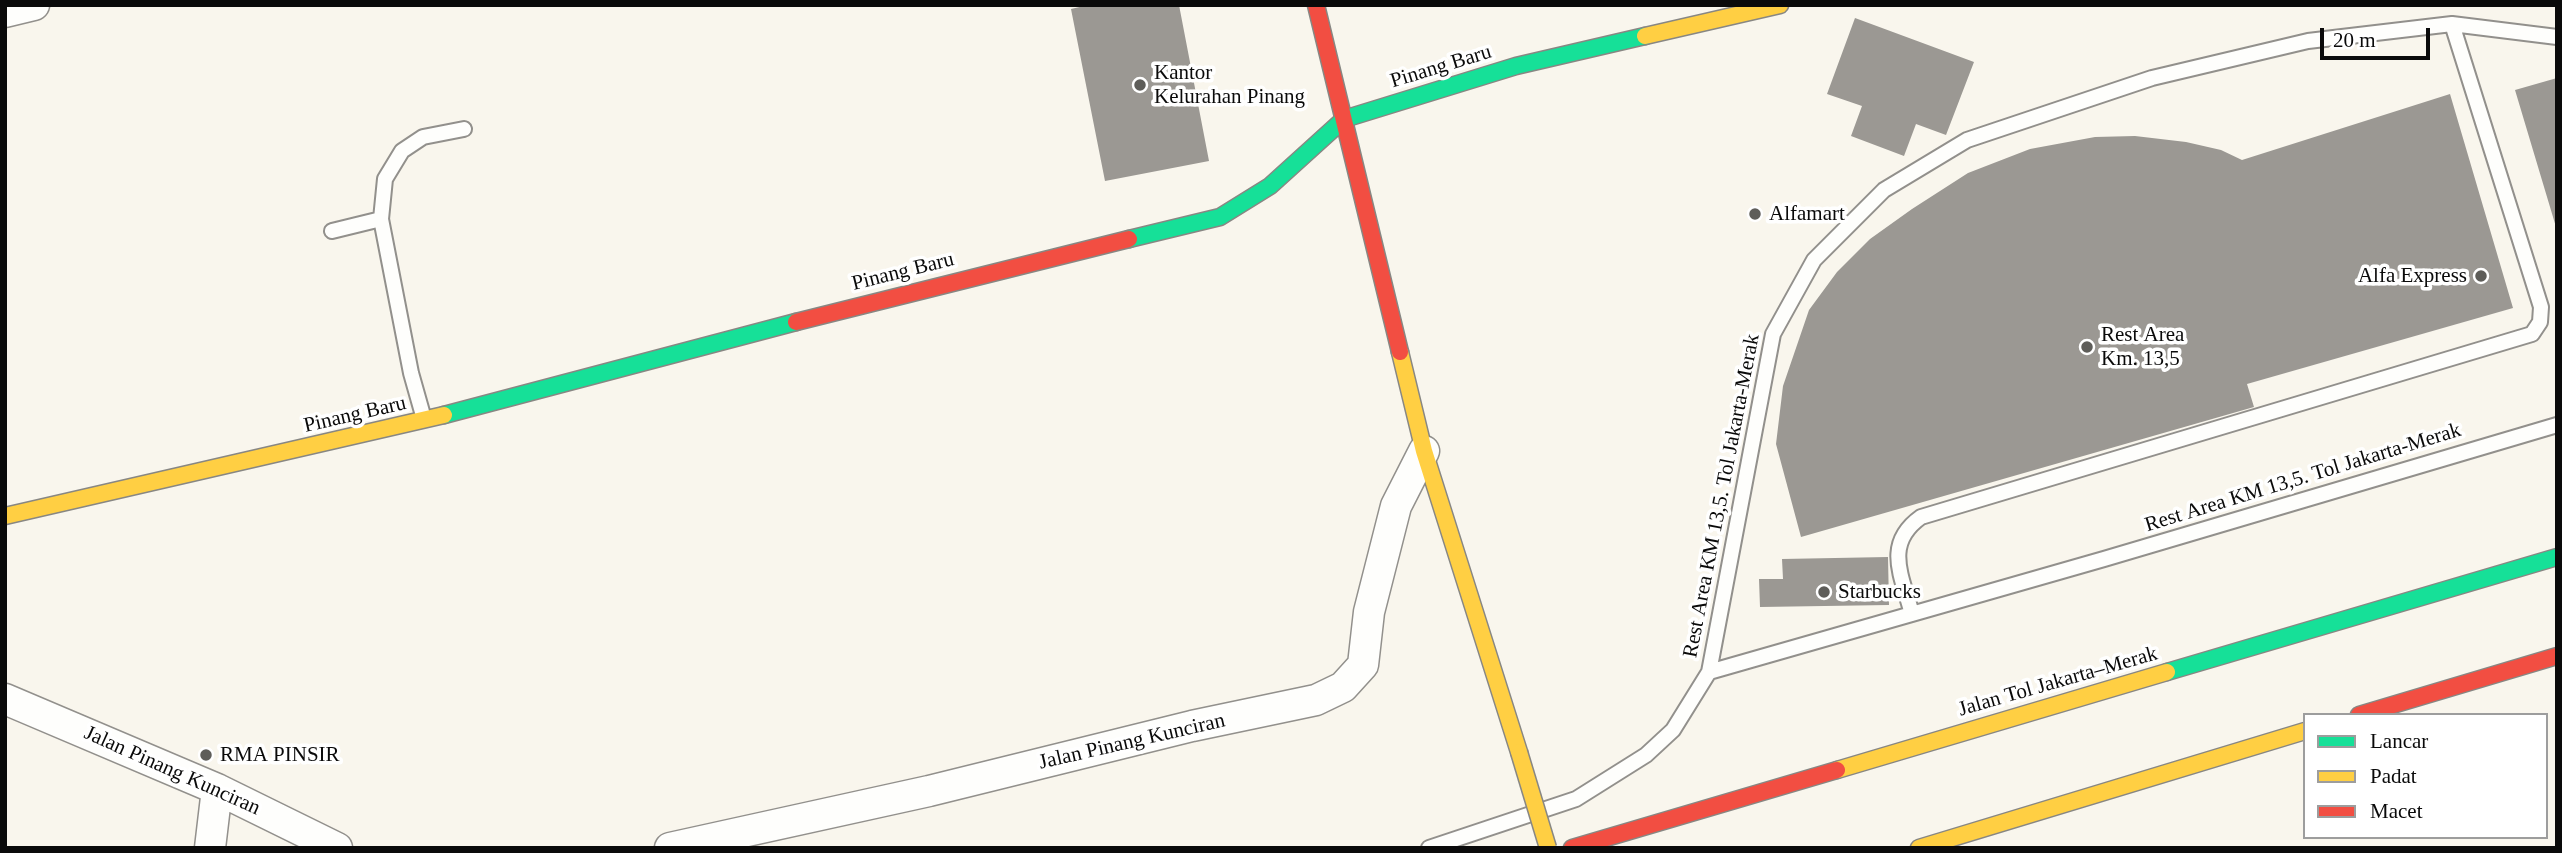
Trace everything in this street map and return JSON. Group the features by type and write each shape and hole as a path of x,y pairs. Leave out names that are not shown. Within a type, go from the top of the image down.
{"main road":[{"path":"1316,5 1424,451 1548,848"},
{"name":"Pinang Baru","path":"5,516 424,421 840,310 1220,217 1270,186 1343,118 1516,66 1780,5"},
{"name":"Jalan Tol Jakarta–Merak","path":"1572,848 2557,557"},
{"path":"2366,713 2557,656"},
{"path":"1919,848 2303,732"}],"street":[{"path":"5,12 34,5"},
{"name":"Jalan Pinang Kunciran","path":"670,848 1317,700 1343,687 1363,665 1369,612 1396,506 1424,451"},
{"name":"Jalan Pinang Kunciran","path":"5,699 217,789 337,848"},
{"path":"210,848 217,789"}],"lane":[{"name":"Rest Area KM 13,5. Tol Jakarta-Merak","path":"2557,37 2452,24 2308,41 2152,78 1967,140 1884,190 1814,260 1773,334 1709,672 2557,425"},
{"path":"1912,614 1896,550 1906,528 1921,517 2532,334 2540,322 2540,307 2452,24"},
{"path":"424,421 411,373 381,219 385,178 402,151 424,137 464,129"},
{"path":"332,231 381,219"},
{"path":"2540,322 2557,321"},
{"path":"1429,848 1576,799 1612,778 1646,755 1673,730 1709,672"}],"building":[{"name":"Kantor Kelurahan Pinang","path":"1088,5 1179,5 1209,161 1105,181 1071,9"},
{"path":"1855,18 1974,62 1946,135 1916,124 1904,156 1851,136 1862,106 1827,94"},
{"path":"2557,78 2557,227 2556,227 2515,90"},
{"name":"Rest Area Km. 13,5","path":"2450,94 2513,308 2247,384 2254,407 1801,537 1776,444 1783,386 1809,310 1837,272 1870,239 1912,209 1968,173 2030,149 2095,137 2135,136 2186,142 2221,150 2242,160"},
{"name":"Starbucks","path":"1888,557 1889,605 1760,607 1759,579 1783,579 1782,559"}],"traffic: fast":[{"path":"1129,239 1220,217 1270,186 1344,119 1516,66 1645,36"},
{"path":"444,415 796,322"},
{"path":"2167,672 2557,557"}],"traffic: slow":[{"path":"1645,36 1780,5"},
{"path":"1400,352 1424,451 1519,752"},
{"path":"5,516 444,415"},
{"path":"1837,770 2167,672"},
{"path":"1919,848 2303,732"},
{"path":"1519,752 1548,848"}],"traffic: jam":[{"path":"1316,5 1400,352"},
{"path":"796,322 1129,239"},
{"path":"2366,713 2557,656"},
{"path":"1572,848 1837,770"}],"place":[{"name":"Kantor Kelurahan Pinang","path":"1140,85"},
{"name":"Alfamart","path":"1755,214"},
{"name":"Alfa Express","path":"2481,276"},
{"name":"Rest Area Km. 13,5","path":"2087,347"},
{"name":"Starbucks","path":"1824,592"},
{"name":"RMA PINSIR","path":"206,755"}]}
